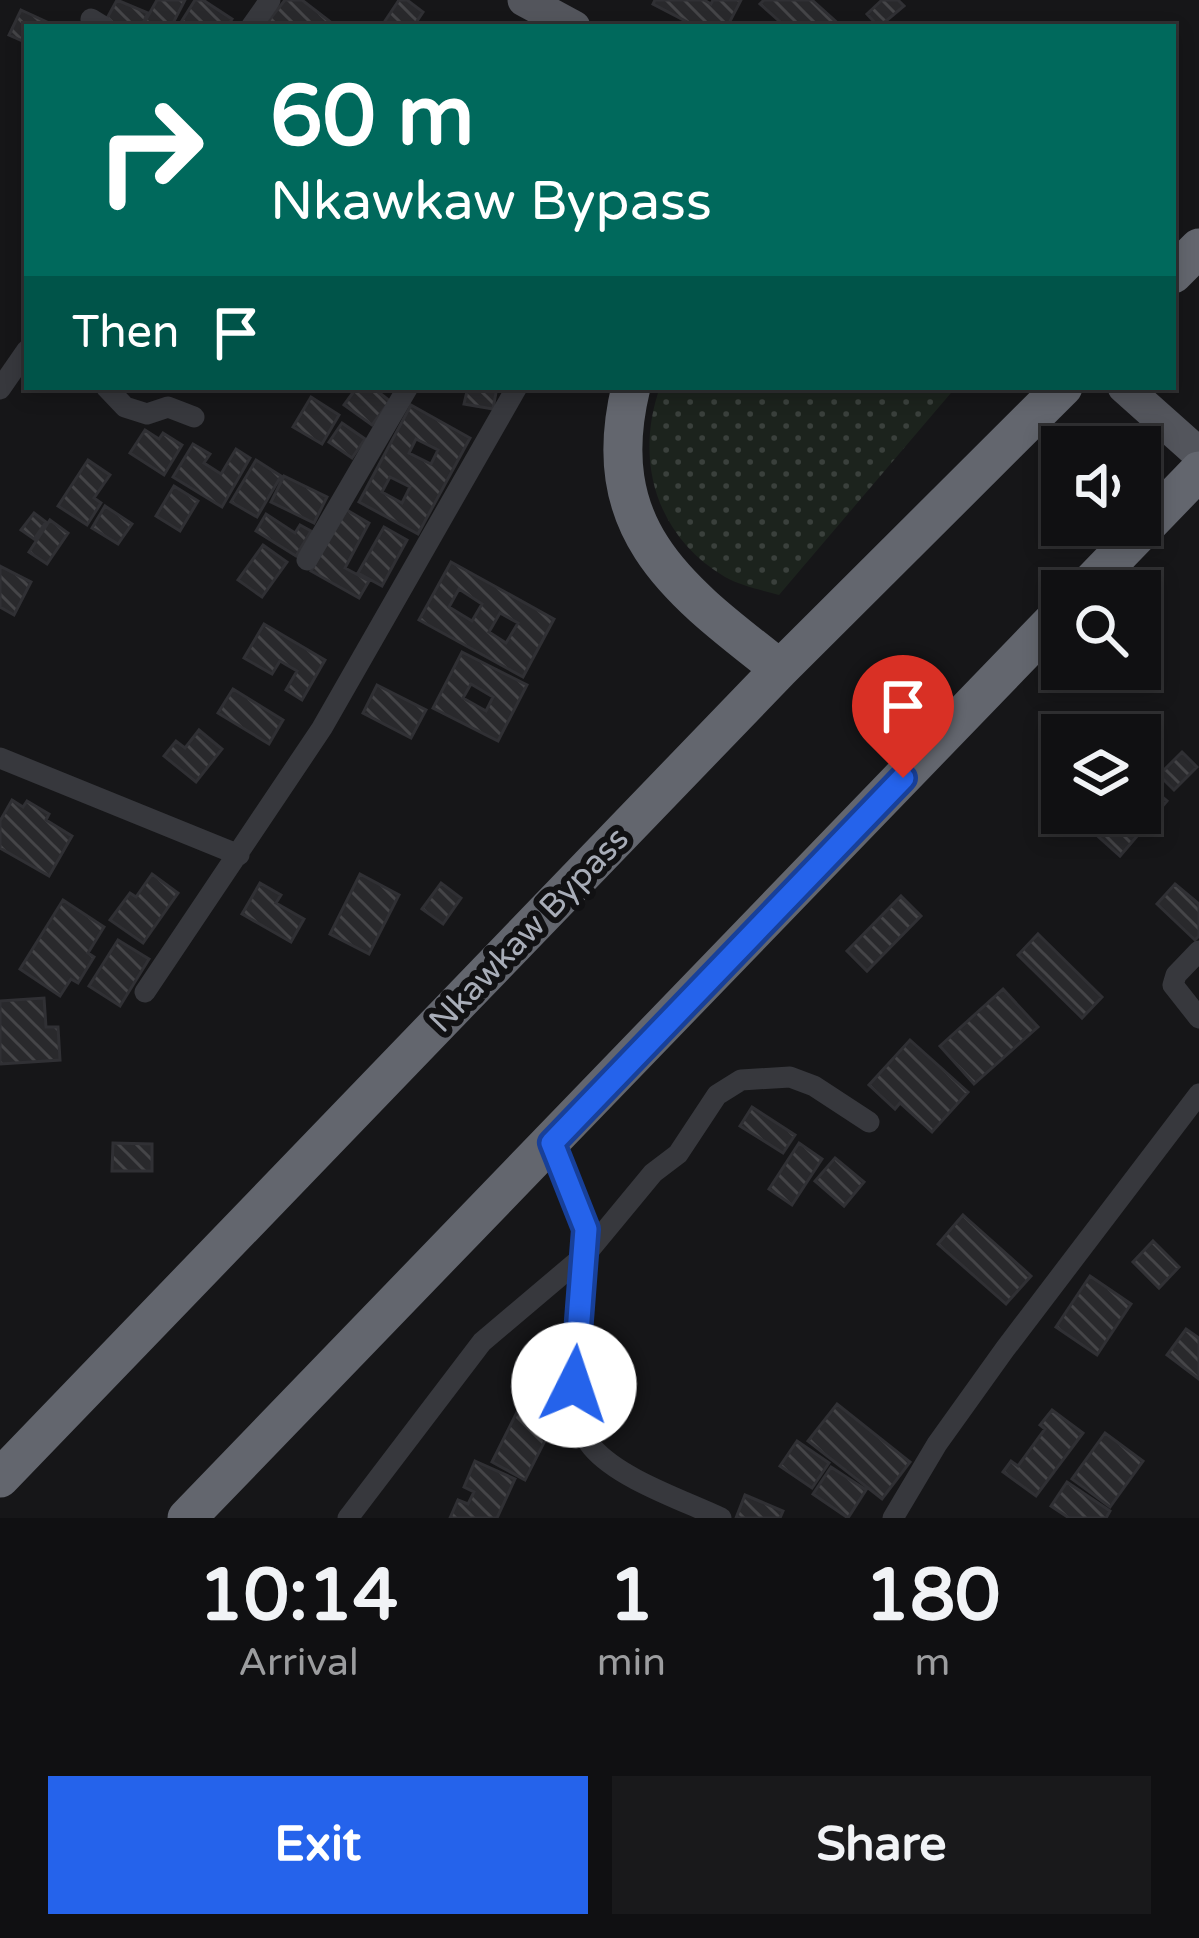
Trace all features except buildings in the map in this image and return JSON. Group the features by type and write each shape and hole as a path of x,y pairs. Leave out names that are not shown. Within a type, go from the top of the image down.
{"highway":[{"path":"1176,271 1199,248"},
{"path":"631,390 622,424 626,486 648,548 695,602 781,669"},
{"name":"Nkawkaw Bypass","path":"0,1478 781,669 1059,391"},
{"path":"1103,570 1199,471"},
{"path":"188,1518 1041,635"}],"main road":[{"path":"524,0 568,24"},
{"path":"1127,390 1199,454"}],"street":[{"path":"0,388 24,354"},
{"path":"109,390 124,407 147,414 168,407 194,417"},
{"path":"307,560 406,390"},
{"path":"146,992 322,728 515,390"},
{"path":"0,758 239,855"},
{"path":"1199,951 1176,975 1173,985 1199,1018"},
{"path":"348,1518 482,1342 586,1254 653,1173 677,1154 717,1095 742,1080 768,1076 802,1082 869,1122"},
{"path":"893,1518 937,1444 1005,1349 1199,1094"},
{"path":"552,1143 586,1229 573,1359 574,1411 592,1447 633,1477 721,1518"}],"shaded area":[{"path":"659,390 953,390 779,595 725,577 682,540 667,518 651,469 652,415"}],"route":[{"path":"574,1385 586,1229 552,1143 903,778"}]}
